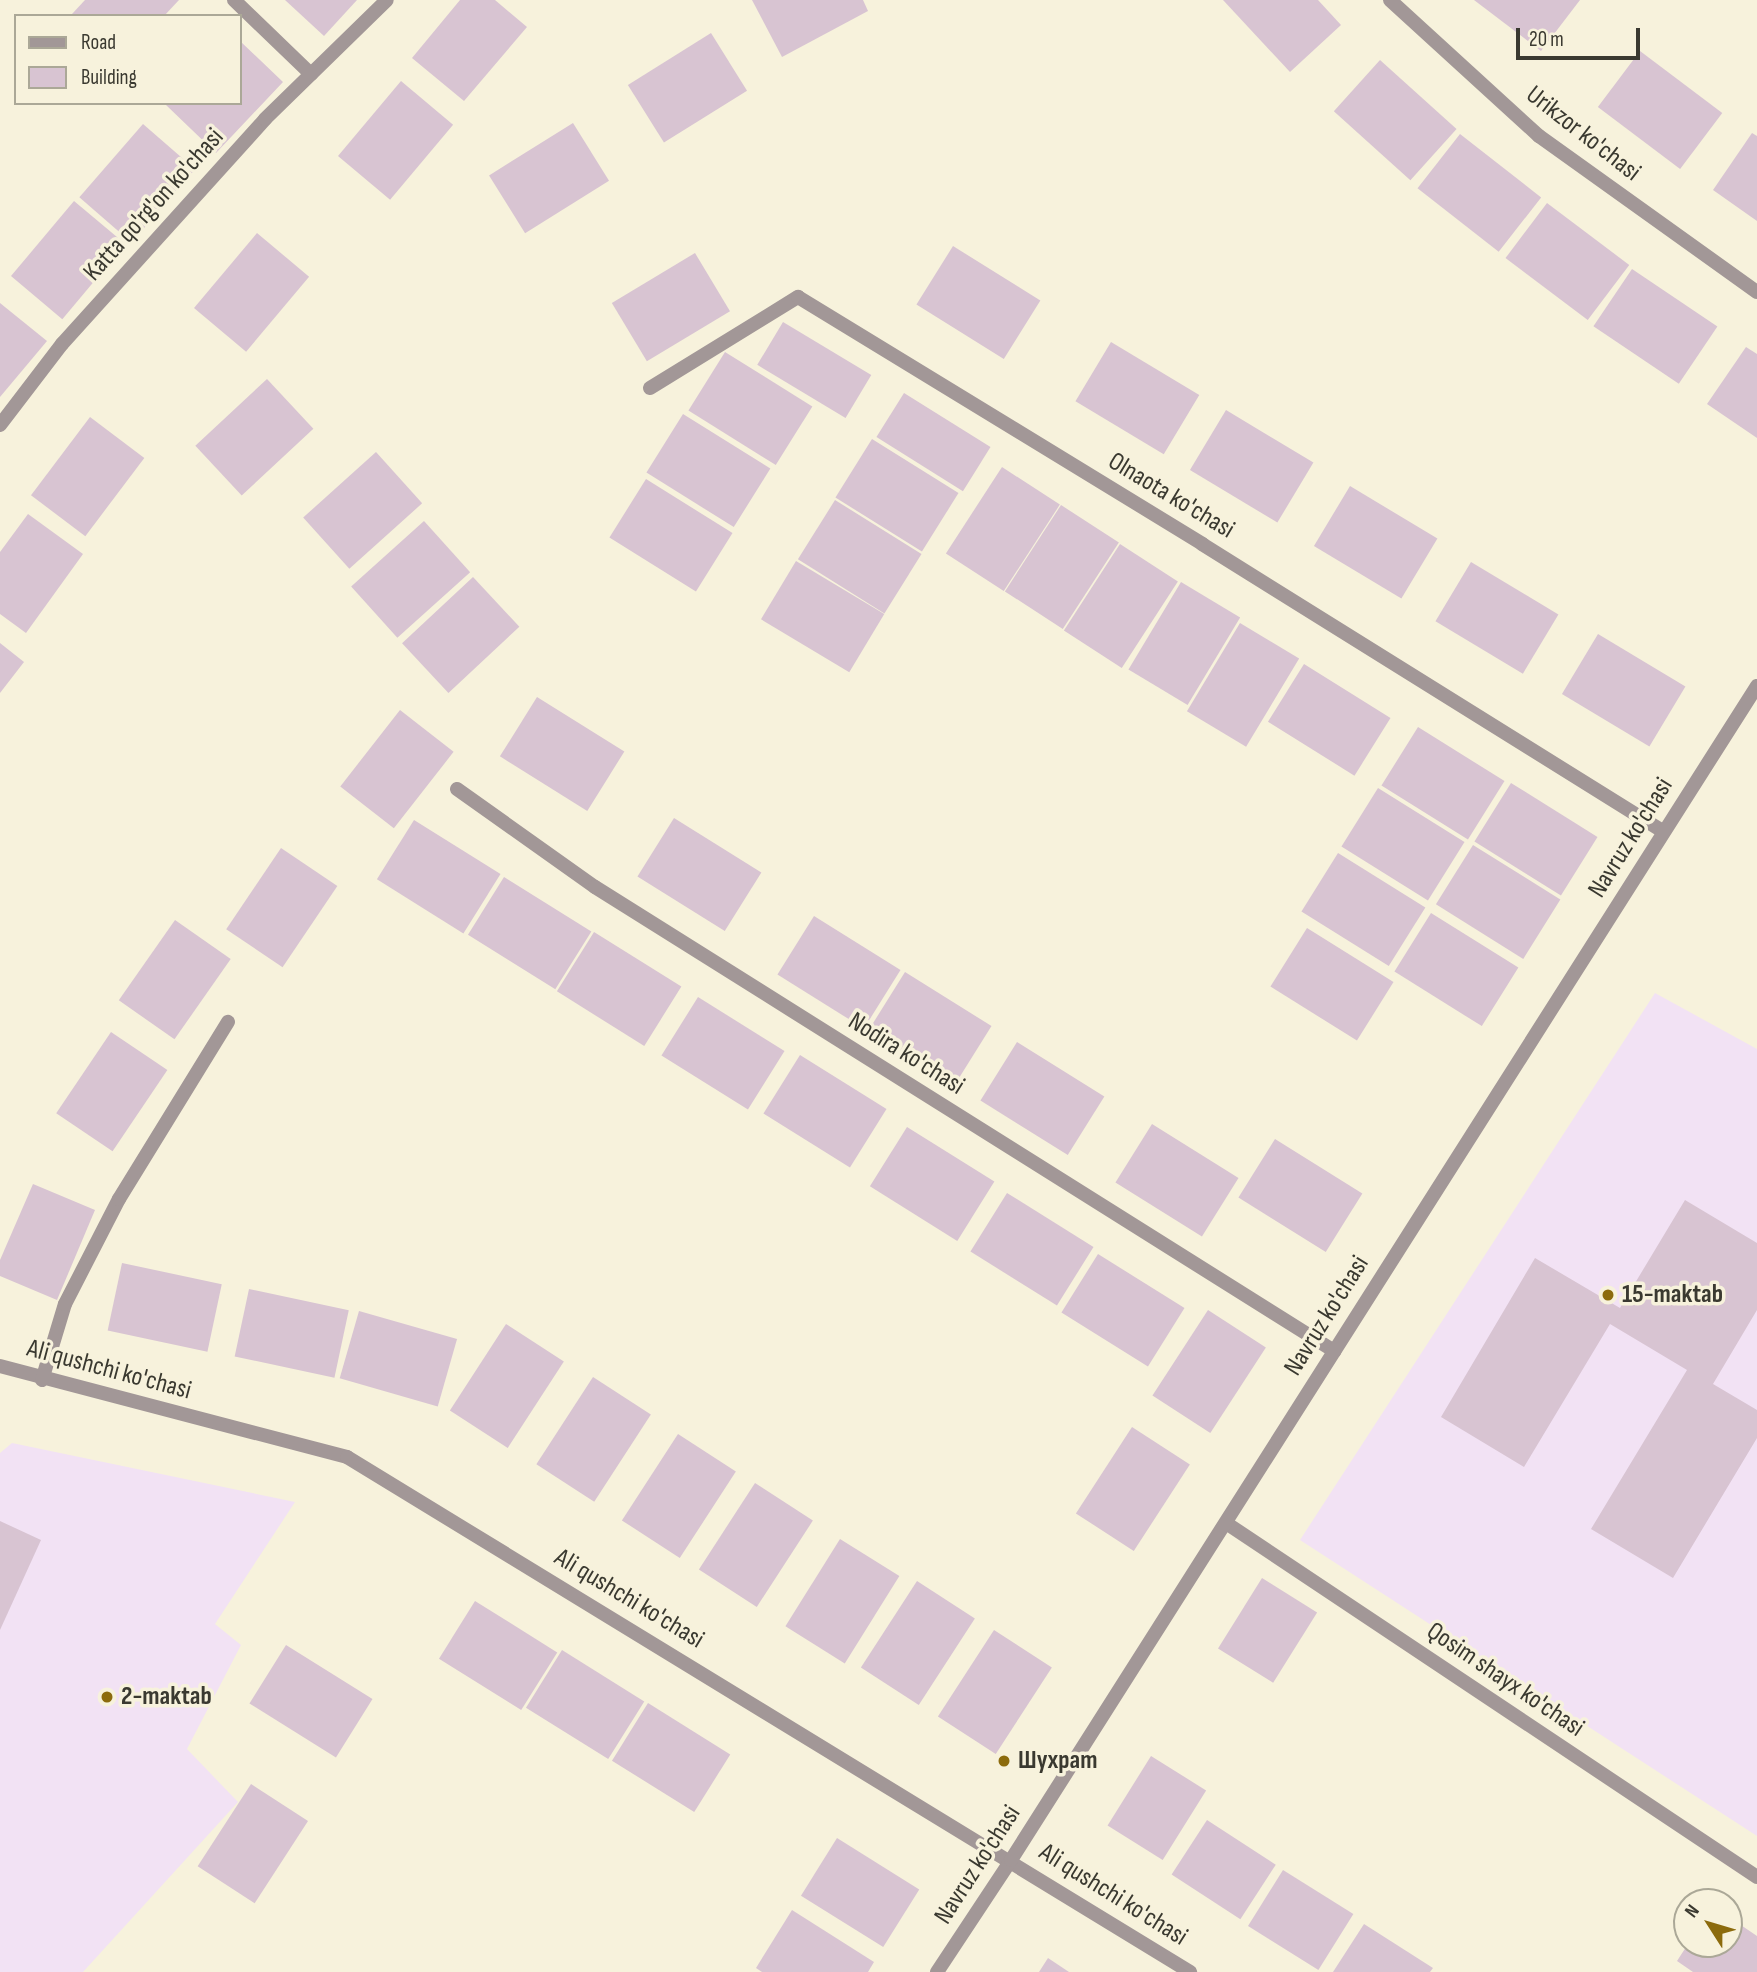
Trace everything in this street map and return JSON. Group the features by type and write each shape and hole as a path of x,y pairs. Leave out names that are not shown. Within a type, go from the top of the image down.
{"street":[{"path":"234,0 311,74"},
{"name":"Katta qo'rg'on ko'chasi","path":"0,425 62,344 265,119 387,0"},
{"name":"Urikzor ko'chasi","path":"1390,0 1539,136 1757,292"},
{"name":"Olnaota ko'chasi","path":"650,387 798,297 1202,544 1664,832"},
{"name":"Navruz ko'chasi","path":"937,1972 1226,1523 1757,685"},
{"name":"Nodira ko'chasi","path":"457,789 595,887 1334,1351"},
{"path":"42,1380 65,1304 119,1199 228,1022"},
{"name":"Ali qushchi ko'chasi","path":"0,1366 42,1380 347,1457 1011,1860 1190,1972"},
{"name":"Qosim shayx ko'chasi","path":"1226,1523 1757,1877"}],"shaded area":[{"name":"15-maktab","path":"1655,993 1757,1049 1757,1836 1300,1540"},
{"name":"2-maktab","path":"12,1443 295,1502 215,1624 241,1645 187,1749 238,1802 83,1972 0,1972 0,1453"}],"building":[{"path":"85,0 179,0 166,14 72,14"},
{"path":"285,0 357,0 324,36"},
{"path":"460,0 495,0 527,27 464,101 412,58"},
{"path":"752,0 863,0 868,11 782,57"},
{"path":"1223,0 1318,0 1341,25 1290,72"},
{"path":"1474,0 1580,0 1541,51"},
{"path":"711,33 747,91 664,143 628,85"},
{"path":"242,43 283,82 216,153 166,105 242,105"},
{"path":"1640,51 1722,113 1680,169 1598,107"},
{"path":"1380,60 1457,129 1410,180 1334,111"},
{"path":"401,81 453,125 390,200 338,156"},
{"path":"573,123 609,181 525,233 489,175"},
{"path":"143,124 195,169 131,242 79,197"},
{"path":"1752,133 1757,136 1757,221 1713,190"},
{"path":"1460,134 1541,197 1499,252 1418,188"},
{"path":"74,201 125,244 62,319 11,276"},
{"path":"1547,203 1629,265 1588,320 1505,258"},
{"path":"257,233 309,277 246,352 194,308"},
{"path":"953,246 1040,301 1004,359 916,305"},
{"path":"695,253 730,311 647,361 612,303"},
{"path":"1632,269 1717,327 1679,384 1593,326"},
{"path":"0,303 47,341 0,397"},
{"path":"783,322 871,375 846,418 757,365"},
{"path":"1111,342 1199,395 1164,454 1075,401"},
{"path":"1746,347 1757,354 1757,438 1707,404"},
{"path":"725,352 812,407 776,465 688,411"},
{"path":"267,379 313,429 242,496 195,446"},
{"path":"904,393 991,447 963,491 876,437"},
{"path":"1226,410 1313,463 1277,523 1190,470"},
{"path":"683,414 770,469 734,527 646,473"},
{"path":"90,417 144,458 85,536 31,495"},
{"path":"872,439 959,493 922,552 835,498"},
{"path":"376,452 422,503 349,569 303,518"},
{"path":"1002,467 1060,505 1004,591 946,553"},
{"path":"646,479 733,533 696,592 609,538"},
{"path":"1350,486 1437,539 1401,599 1314,546"},
{"path":"835,500 922,554 884,613 798,559"},
{"path":"1061,505 1119,543 1063,629 1005,591"},
{"path":"28,514 83,554 26,633 0,614 0,552"},
{"path":"424,521 470,572 397,638 351,587"},
{"path":"1120,544 1178,582 1122,668 1064,630"},
{"path":"796,561 884,614 849,672 761,619"},
{"path":"1471,562 1558,615 1523,674 1435,621"},
{"path":"473,577 519,627 448,693 402,643"},
{"path":"1181,582 1240,618 1188,705 1128,669"},
{"path":"1240,623 1299,659 1246,747 1187,711"},
{"path":"1598,634 1685,687 1649,747 1562,694"},
{"path":"0,643 24,662 0,693"},
{"path":"1304,664 1391,718 1354,776 1268,722"},
{"path":"537,697 624,752 587,811 500,756"},
{"path":"400,710 454,752 394,828 340,786"},
{"path":"1418,727 1505,781 1468,840 1381,786"},
{"path":"1511,783 1598,837 1561,896 1474,842"},
{"path":"1378,788 1465,842 1428,901 1341,847"},
{"path":"674,818 761,873 725,931 637,877"},
{"path":"414,820 501,874 463,933 377,879"},
{"path":"1473,845 1560,900 1523,959 1436,904"},
{"path":"281,848 337,886 283,967 226,929"},
{"path":"1338,853 1425,908 1389,966 1301,912"},
{"path":"504,877 591,932 555,989 468,935"},
{"path":"1431,913 1518,968 1482,1026 1394,972"},
{"path":"814,916 901,970 864,1029 777,975"},
{"path":"175,920 231,959 174,1039 119,1000"},
{"path":"1307,928 1394,982 1357,1041 1270,987"},
{"path":"594,932 681,987 644,1046 557,991"},
{"path":"905,972 992,1026 955,1085 868,1031"},
{"path":"698,997 785,1051 748,1110 661,1056"},
{"path":"111,1032 167,1070 113,1151 56,1113"},
{"path":"1017,1042 1104,1097 1068,1155 980,1101"},
{"path":"800,1055 887,1109 850,1168 763,1114"},
{"path":"1152,1124 1239,1178 1202,1237 1115,1183"},
{"path":"907,1127 994,1182 957,1241 870,1186"},
{"path":"1275,1139 1362,1194 1326,1252 1238,1198"},
{"path":"33,1184 95,1210 57,1300 0,1276 0,1260"},
{"path":"1007,1193 1094,1247 1057,1306 970,1252"},
{"path":"1685,1200 1757,1243 1757,1310 1713,1384 1757,1410 1757,1438 1673,1578 1591,1529 1687,1370 1610,1324 1524,1467 1441,1417 1535,1258 1620,1308"},
{"path":"1098,1254 1185,1308 1148,1367 1061,1313"},
{"path":"122,1263 222,1284 207,1352 108,1330"},
{"path":"249,1289 349,1310 334,1378 235,1356"},
{"path":"1208,1310 1266,1348 1210,1433 1152,1396"},
{"path":"359,1311 457,1339 438,1406 340,1378"},
{"path":"506,1324 564,1362 508,1448 450,1410"},
{"path":"593,1377 651,1415 594,1502 536,1464"},
{"path":"1132,1427 1190,1465 1134,1551 1076,1513"},
{"path":"678,1434 736,1472 680,1558 622,1520"},
{"path":"755,1483 813,1521 757,1607 699,1569"},
{"path":"0,1521 41,1540 0,1630"},
{"path":"840,1539 899,1576 845,1663 785,1626"},
{"path":"1262,1578 1317,1612 1273,1683 1218,1648"},
{"path":"917,1581 975,1619 919,1705 861,1667"},
{"path":"475,1601 557,1652 521,1710 439,1659"},
{"path":"994,1630 1052,1668 996,1754 938,1716"},
{"path":"286,1645 373,1699 336,1758 249,1704"},
{"path":"562,1650 644,1701 608,1759 526,1708"},
{"path":"648,1703 730,1754 694,1812 612,1761"},
{"path":"1151,1756 1206,1790 1163,1860 1108,1826"},
{"path":"251,1784 308,1821 255,1903 198,1866"},
{"path":"1207,1820 1276,1865 1240,1919 1172,1875"},
{"path":"837,1838 919,1889 883,1947 801,1896"},
{"path":"1283,1870 1353,1914 1318,1970 1248,1926"},
{"path":"792,1910 874,1962 868,1972 762,1972 756,1968"},
{"path":"1364,1924 1433,1968 1430,1972 1333,1972"},
{"path":"1743,1926 1757,1936 1757,1972 1693,1972 1677,1961 1679,1958 1743,1958"},
{"path":"1048,1958 1069,1972 1039,1972"}],"place":[{"name":"15-maktab","path":"1608,1295"},
{"name":"2-maktab","path":"107,1697"},
{"name":"Шухрат","path":"1004,1761"}]}
